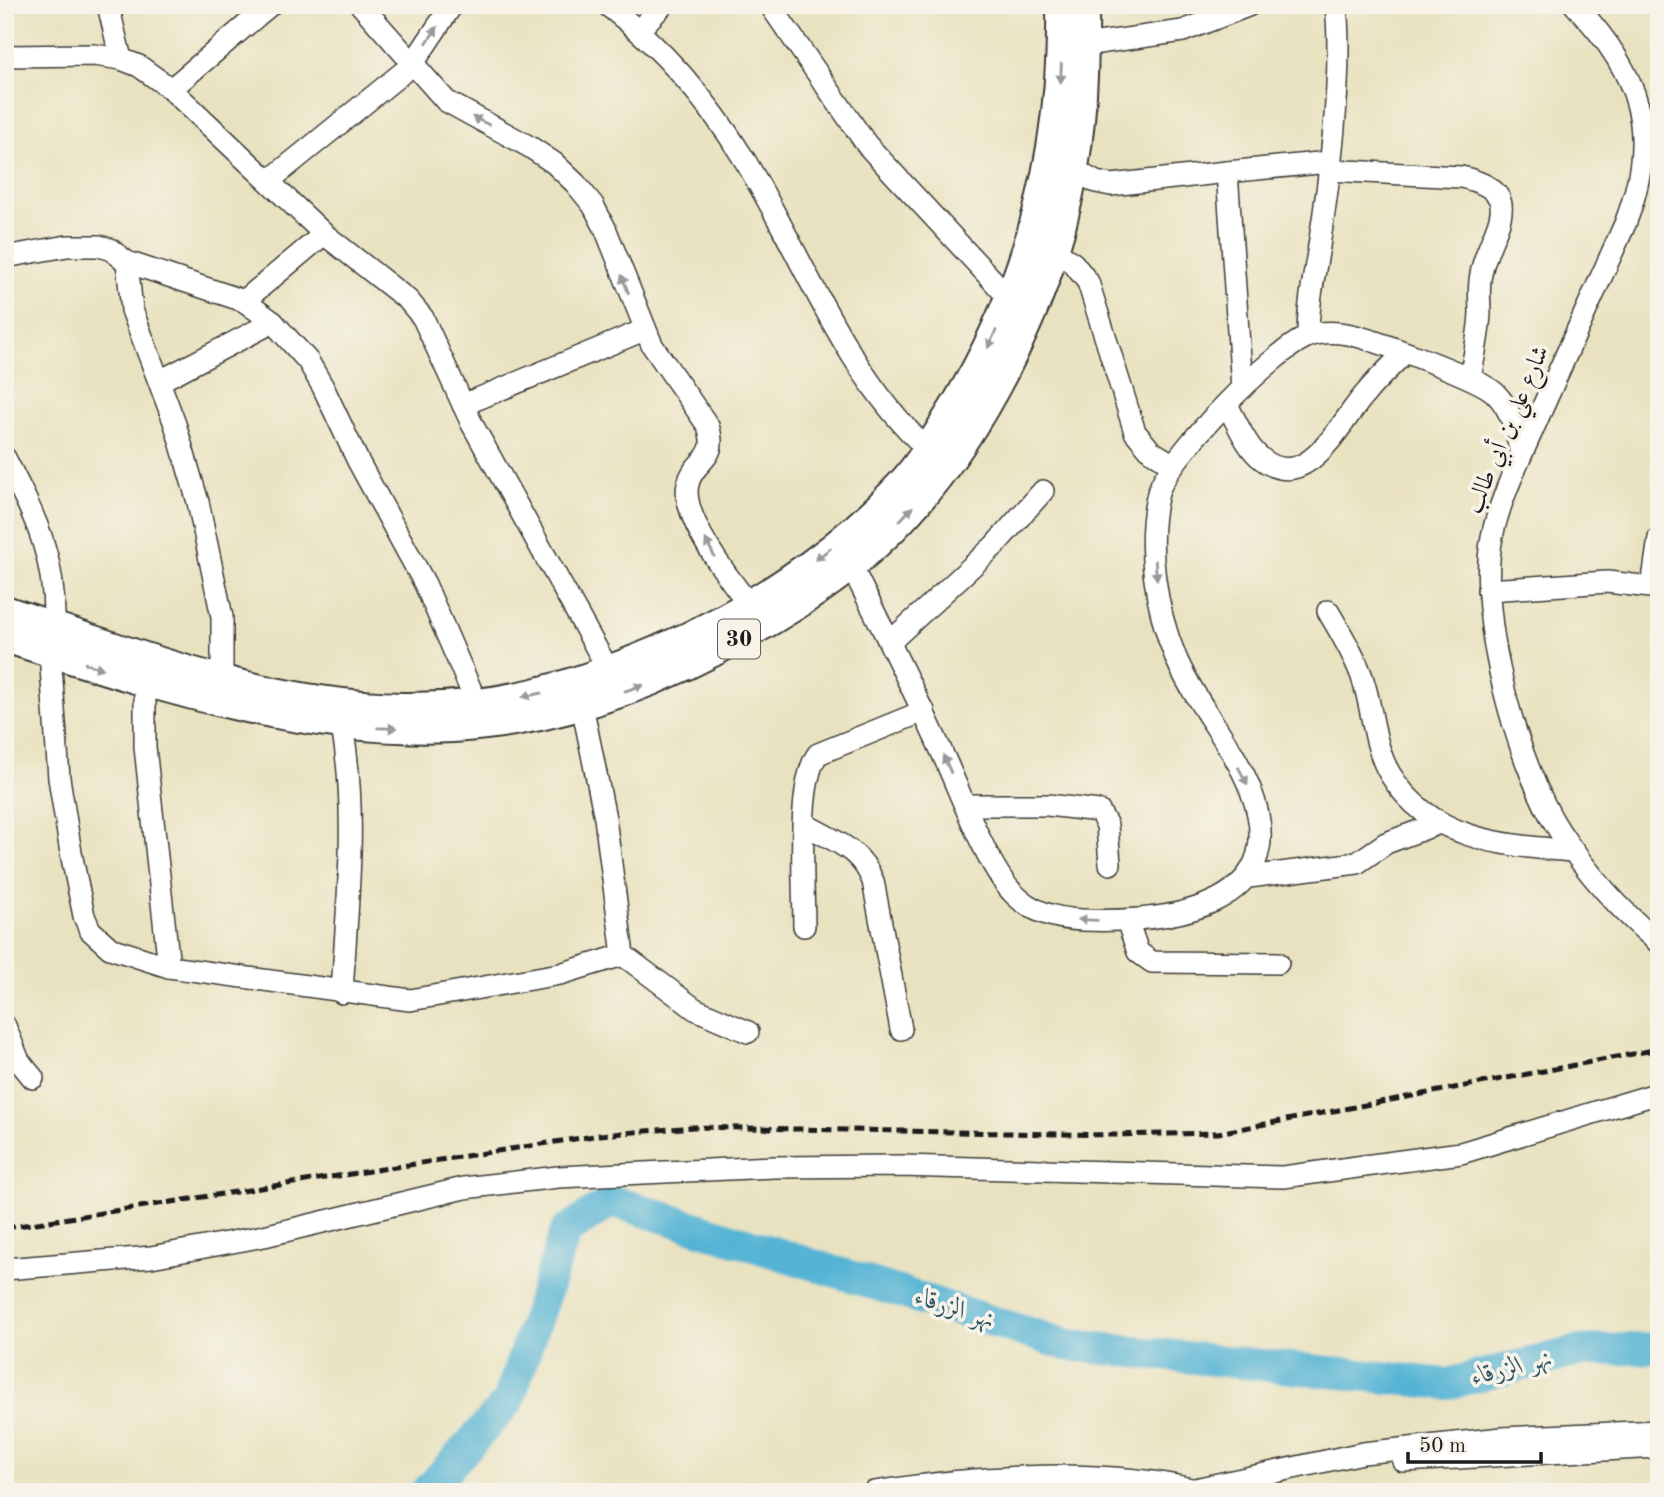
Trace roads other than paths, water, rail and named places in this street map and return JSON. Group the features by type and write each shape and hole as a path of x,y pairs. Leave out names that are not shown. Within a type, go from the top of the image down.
{"main road":[{"name":"30","path":"5,610 52,639 145,681 255,712 342,726 428,728 485,725 582,705 664,677 757,629 851,566 903,482 928,450 985,355 1010,299 1039,214 1051,158 1060,81 1060,5"},
{"name":"30","path":"5,638 52,639 289,696 361,705 477,704 546,692 609,671 688,638 749,604 870,532 928,489 991,393 1027,321 1053,250 1074,170 1084,45 1084,5"}],"street":[{"path":"108,5 121,59"},
{"path":"171,89 270,5"},
{"path":"361,5 446,102 530,147 554,163 593,205 605,228 644,330 671,377 708,426 712,439 710,453 691,476 687,497 721,568 749,604"},
{"path":"270,180 412,65 452,5"},
{"path":"607,5 639,30 668,58 721,123 745,161 865,377 900,424 928,450"},
{"path":"639,30 663,5"},
{"path":"770,5 867,145 1010,299"},
{"path":"1084,45 1183,31 1250,5"},
{"path":"1308,336 1309,296 1329,166 1336,82 1336,5"},
{"name":"شارع علي بن أبي طالب","path":"1575,5 1600,31 1627,74 1640,113 1644,155 1639,182 1625,224 1521,455 1493,534 1488,590 1496,649 1515,722 1538,790 1573,851 1618,905 1659,943"},
{"path":"5,56 74,54 121,59 148,71 270,180 324,234 408,300 423,318 463,405 609,671"},
{"path":"1074,170 1096,182 1111,185 1227,172 1329,166 1461,177 1480,181 1493,188 1499,200 1502,217 1480,276 1480,314 1470,378"},
{"path":"1227,172 1242,388"},
{"path":"244,301 324,234"},
{"path":"5,257 88,245 110,249 127,262 244,301 273,321 309,361 323,387 358,461 425,584 477,704"},
{"path":"1053,250 1073,263 1088,282 1135,432 1151,452 1172,464"},
{"path":"127,262 132,310 192,474 217,588 223,631 222,681"},
{"path":"160,381 273,321"},
{"path":"463,405 644,330"},
{"path":"851,566 924,711 965,805 1003,881 1025,904 1054,917 1127,920 1196,909 1226,895 1249,877 1257,858 1257,813 1241,770 1195,698 1170,642 1157,582 1157,501 1172,464 1242,388 1287,350 1308,336 1344,333 1470,378 1495,393 1516,429 1521,455"},
{"path":"1227,405 1260,458 1274,467 1291,469 1306,464 1323,450 1365,393 1403,354"},
{"path":"5,458 49,555 54,585 52,639 59,778 84,916 90,930 110,948 169,967 342,993 410,1000 560,974 623,955"},
{"path":"890,642 986,553 1043,491"},
{"path":"1488,590 1607,582 1655,587 1659,538"},
{"path":"1328,611 1362,677 1390,774 1437,824 1468,836 1509,845 1573,851"},
{"path":"145,681 146,764 169,967"},
{"path":"582,705 605,818 623,955 695,1009 748,1032"},
{"path":"804,926 804,824 809,769 818,754 924,711"},
{"path":"342,726 348,765 351,831 342,993"},
{"path":"965,805 1048,805 1099,811 1107,825 1110,864"},
{"path":"804,824 852,850 868,867 873,881 901,1029"},
{"path":"1249,877 1357,863 1386,843 1437,824"},
{"path":"1127,920 1138,952 1152,962 1278,963"},
{"path":"5,1026 19,1060 33,1078"},
{"path":"5,1269 151,1257 264,1236 464,1188 558,1177 774,1167 901,1166 1283,1177 1461,1153 1659,1093"},
{"path":"874,1492 937,1483 1017,1478 1100,1479 1192,1491 1363,1453 1476,1441 1659,1431"},
{"path":"1313,1463 1439,1460 1659,1447"}],"waterway":[{"name":"نهر الزرقاء","path":"426,1492 508,1402 566,1231 612,1201 1067,1345 1447,1384 1579,1351 1659,1348"}],"railway":[{"path":"5,1228 600,1135 693,1127 1111,1135 1218,1133 1659,1049"}]}
